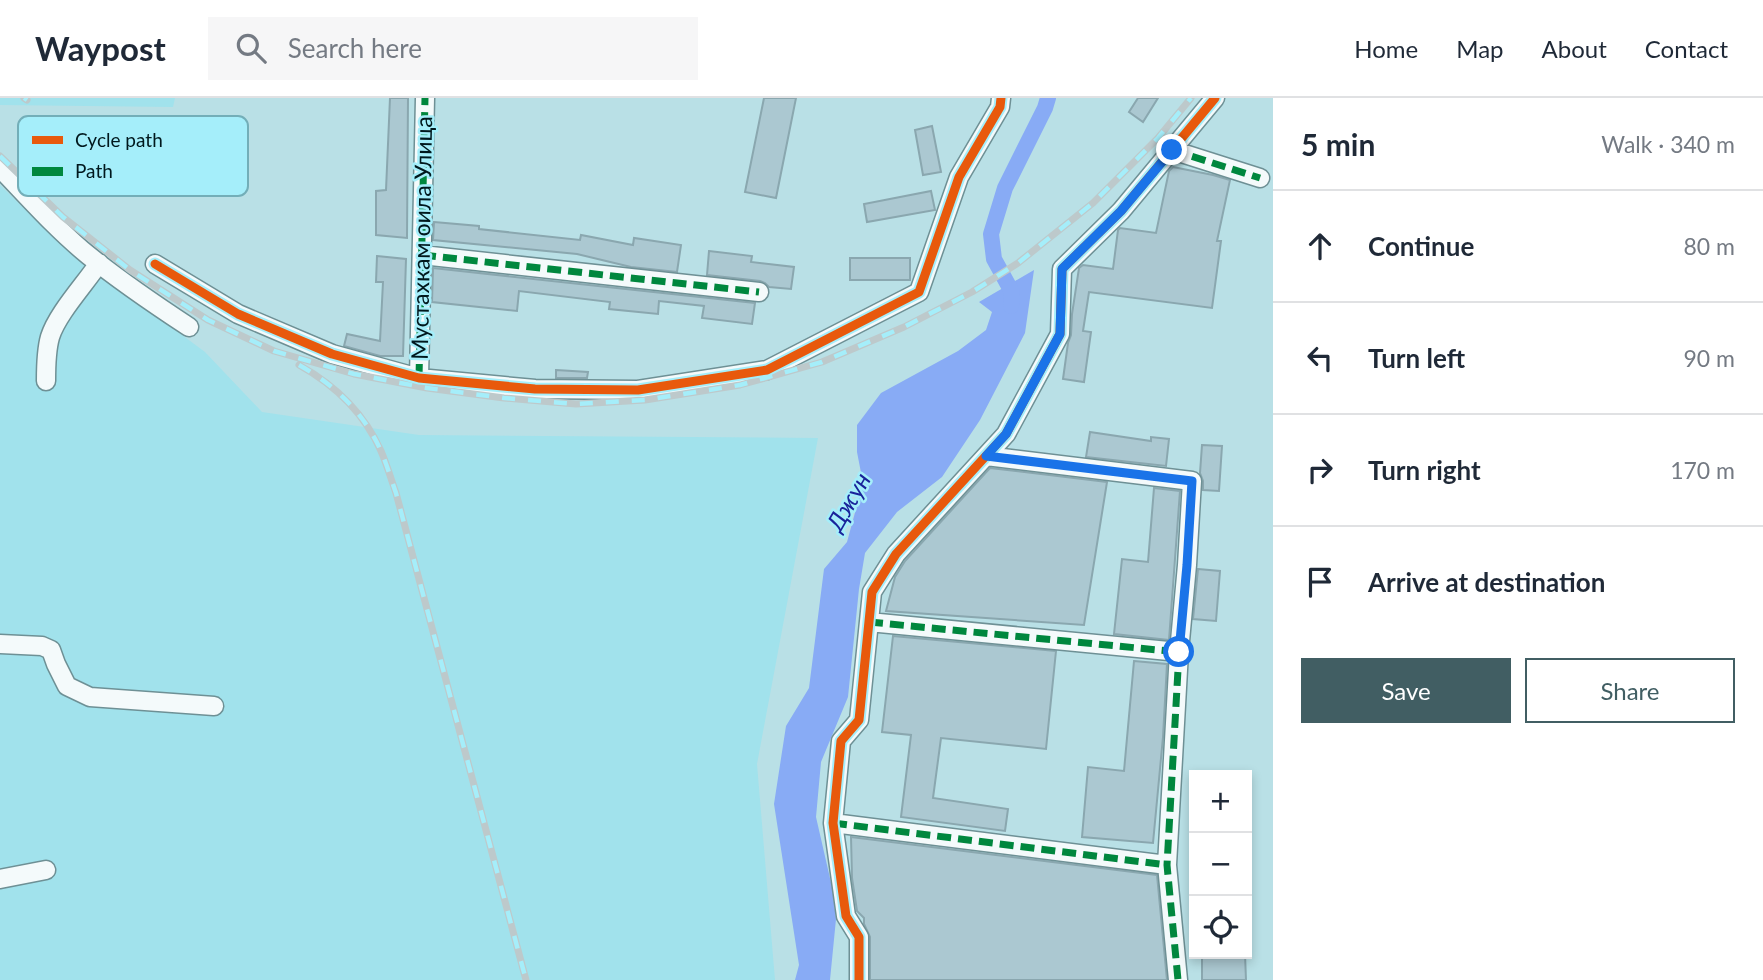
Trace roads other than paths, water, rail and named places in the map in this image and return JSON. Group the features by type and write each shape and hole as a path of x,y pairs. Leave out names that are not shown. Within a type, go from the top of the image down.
{"street":[{"name":"Мустахкам оила Улица","path":"419,378 425,98"},
{"path":"155,264 238,314 332,354 419,378 535,389 638,390 767,370 919,292 959,177 1000,107 1001,98"},
{"path":"859,980 859,937 846,916 833,823 841,741 859,720 872,592 896,554 1006,434 1060,334 1062,269 1121,211 1215,98"},
{"path":"1172,150 1260,178"},
{"path":"0,168 18,187"},
{"path":"27,196 87,254 188,327"},
{"path":"422,255 759,292"},
{"path":"46,381 50,335 99,263"},
{"path":"986,456 1192,481 1167,865 1178,980"},
{"path":"869,622 1179,652"},
{"path":"0,644 43,646 51,650 67,686 90,697 214,706"},
{"path":"833,823 1167,865"},
{"path":"0,879 46,870"}],"water":[{"path":"1034,270 1025,333 980,420 942,477 897,512 865,553 848,697 821,762 816,817 832,887 836,919 830,980 795,980 799,965 774,804 786,726 809,688 824,569 847,542 863,483 857,452 857,425 881,393 958,351 986,330 992,312 979,302"}],"waterway":[{"name":"Джун","path":"1011,306 1012,292 994,259 991,234 1005,188 1048,98"}],"railway":[{"path":"41,196 63,217 130,270 208,320 274,351 354,374 427,388 576,404 645,400 740,385 822,362 904,327 972,292 1018,263 1093,203 1158,138 1191,98"},
{"path":"0,156 18,173"},
{"path":"299,365 347,401 366,424 381,451 396,493 526,980"}]}
